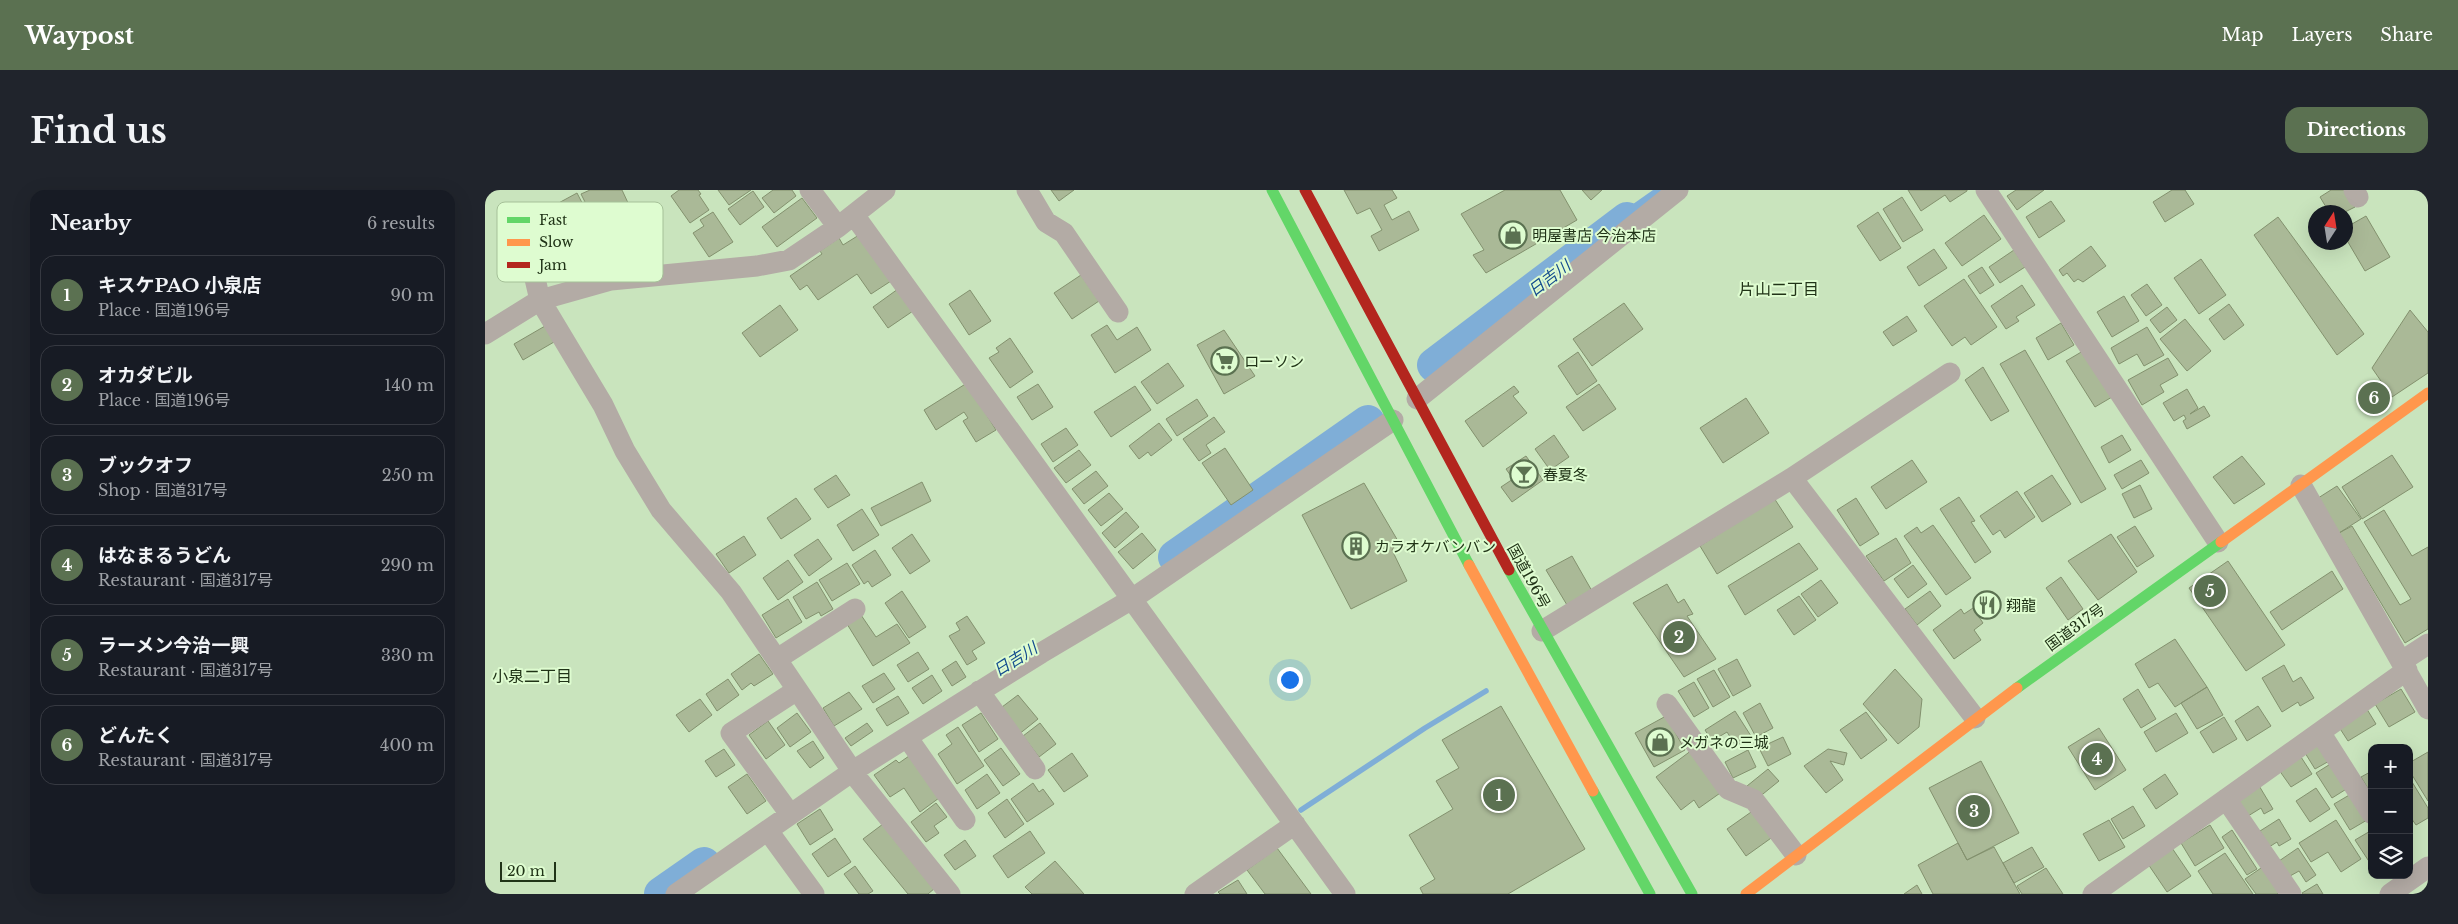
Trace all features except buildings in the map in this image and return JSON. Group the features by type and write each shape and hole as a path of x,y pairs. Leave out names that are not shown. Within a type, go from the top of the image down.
{"highway":[{"path":"1272,190 1472,571 1651,894"},
{"name":"国道196号","path":"1305,190 1542,631 1692,894"},
{"name":"国道317号","path":"1746,894 1975,718 2428,392"}],"street":[{"path":"810,190 846,221 1132,599 1345,894"},
{"path":"663,275 757,266 789,260 846,221 885,190"},
{"path":"1027,190 1046,222 1064,233 1118,312"},
{"path":"1417,399 1678,190"},
{"path":"1987,190 2218,542"},
{"path":"536,282 540,300 603,405 625,451 661,510 731,592 853,771 951,894"},
{"path":"485,334 540,300 604,282"},
{"path":"1542,631 1792,478 1950,373"},
{"path":"676,894 853,771 1132,599 1393,420"},
{"path":"1792,478 1975,718"},
{"path":"2301,485 2428,708"},
{"path":"777,659 855,609"},
{"path":"2093,894 2320,732 2428,644"},
{"path":"790,814 731,733 797,690"},
{"path":"979,692 1035,769"},
{"path":"1667,704 1728,789 1755,800 1795,856"},
{"path":"2320,732 2368,808"},
{"path":"907,737 965,820"},
{"path":"2226,799 2291,894"},
{"path":"1201,892 1295,824"},
{"path":"767,831 814,894"},
{"path":"2390,894 2417,872"}],"water":[{"path":"1653,190 1665,190 1451,352 1445,346 1528,278"}],"waterway":[{"name":"日吉川","path":"1434,365 1627,219"},
{"name":"日吉川","path":"1175,557 1368,422"},
{"path":"1301,810 1425,728 1486,691"},
{"name":"日吉川","path":"661,894 704,864"}],"traffic: fast":[{"path":"1272,190 1469,565"},
{"path":"2017,688 2221,542"},
{"path":"1509,570 1692,894"},
{"path":"1593,791 1650,894"}],"traffic: slow":[{"path":"2221,542 2428,393"},
{"path":"1469,565 1593,791"},
{"path":"1746,894 2017,688"}],"traffic: jam":[{"path":"1305,190 1509,570"}],"place":[{"name":"明屋書店 今治本店","path":"1513,235"},
{"name":"ローソン","path":"1225,361"},
{"name":"どんたく","path":"2374,398"},
{"name":"春夏冬","path":"1524,474"},
{"name":"カラオケバンバン","path":"1356,546"},
{"name":"ラーメン今治一興","path":"2210,591"},
{"name":"翔龍","path":"1987,605"},
{"name":"オカダビル","path":"1679,637"},
{"name":"メガネの三城","path":"1660,742"},
{"name":"はなまるうどん","path":"2097,759"},
{"name":"キスケPAO 小泉店","path":"1499,795"},
{"name":"ブックオフ","path":"1974,811"}],"district":[{"name":"片山二丁目","path":"1779,289"},
{"name":"小泉二丁目","path":"532,676"}]}
